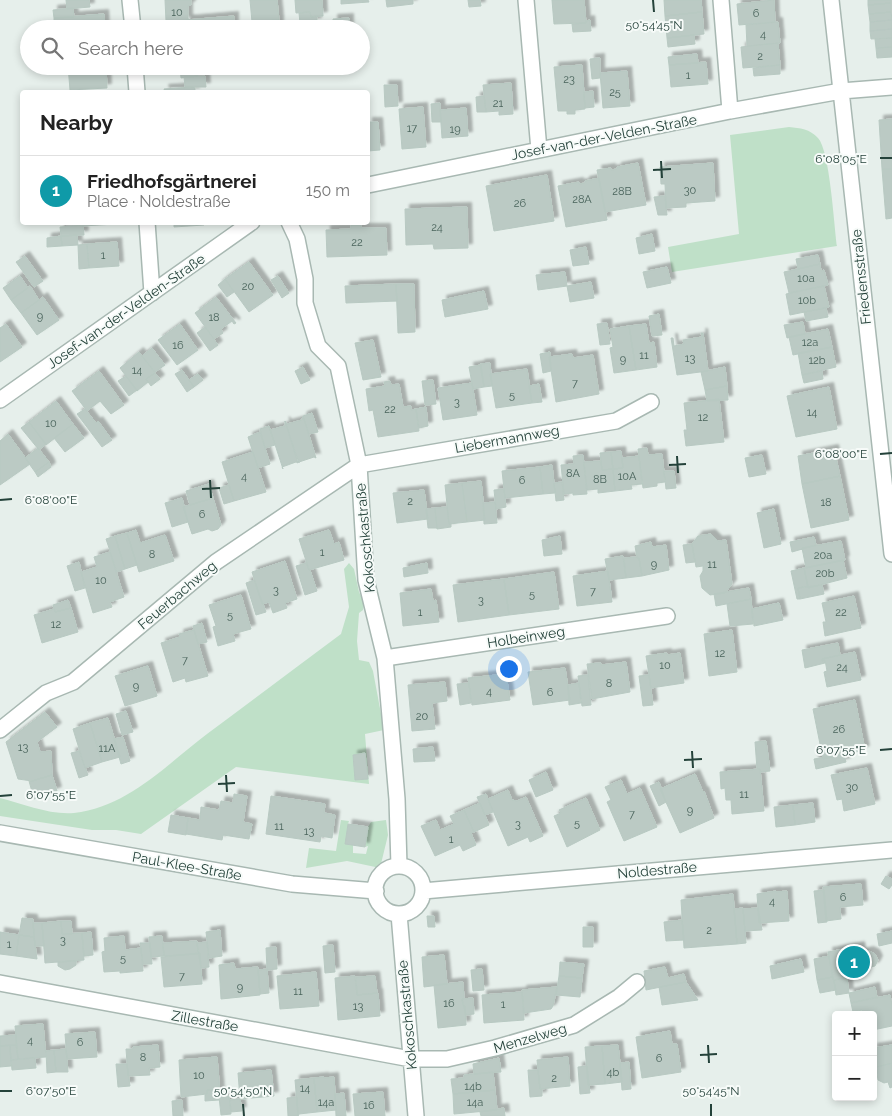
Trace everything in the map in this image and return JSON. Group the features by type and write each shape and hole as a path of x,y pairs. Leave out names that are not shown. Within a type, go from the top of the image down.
{"street":[{"path":"130,0 131,20"},
{"path":"526,0 539,150"},
{"path":"721,0 730,111"},
{"name":"Friedensstraße","path":"831,0 892,554"},
{"path":"136,75 137,90"},
{"name":"Josef-van-der-Velden-Straße","path":"370,185 730,111 841,91 892,87"},
{"path":"147,225 152,293"},
{"name":"Josef-van-der-Velden-Straße","path":"0,400 248,225"},
{"name":"Kokoschkastraße","path":"290,225 297,239 305,279 304,303 318,346 338,366 359,465 366,580 385,658 396,799 399,866"},
{"name":"Liebermannweg","path":"359,465 616,421 651,402"},
{"name":"Feuerbachweg","path":"0,730 46,693 73,682 216,562 359,465"},
{"name":"Holbeinweg","path":"385,658 667,616"},
{"name":"Paul-Klee-Straße","path":"0,833 292,884 376,891"},
{"name":"Noldestraße","path":"423,891 892,850"},
{"path":"399,866 408,868 418,875 423,891 421,899 414,909 407,913 399,914 389,912 383,907 378,901 376,891 377,882 382,874 389,868 399,866"},
{"name":"Kokoschkastraße","path":"399,914 416,1116"},
{"name":"Menzelweg","path":"411,1059 447,1059 496,1048 574,1025 619,998 638,982"},
{"name":"Zillestraße","path":"0,983 411,1059"}],"green space":[{"path":"789,127 812,133 818,138 822,146 826,157 831,189 837,246 672,272 668,247 739,234 730,135"},
{"path":"349,563 354,569 359,592 364,602 363,610 359,613 357,641 359,660 369,662 373,671 384,730 365,734 369,784 236,767 141,834 116,830 92,830 0,816 0,798 46,811 74,813 94,809 112,802 129,794 145,783 341,634 349,607 344,569"},
{"path":"341,820 349,821 353,853 366,854 368,846 365,847 368,827 371,822 386,820 388,835 380,868 347,861 306,868 309,848 336,851"}],"building":[{"path":"66,0 89,0 90,7 67,9"},
{"path":"165,0 191,0 191,5 188,6 188,19 192,20 166,20"},
{"path":"250,0 277,0 279,20 252,20"},
{"path":"295,0 322,0 323,16 311,17 310,12 296,13"},
{"path":"341,0 368,0 369,2 341,4"},
{"path":"386,0 413,0 413,4 387,7"},
{"path":"468,0 480,0 481,6 469,7"},
{"path":"552,0 584,0 586,23 554,24"},
{"path":"664,0 701,0 702,12 665,16"},
{"path":"774,0 775,22 739,25 737,4"},
{"path":"868,0 891,0 891,3 868,5"},
{"path":"891,3 891,12 869,14 868,5"},
{"path":"73,8 74,17 54,18 53,10"},
{"path":"310,12 311,17 317,16 317,20 300,20 299,13"},
{"path":"702,12 704,34 667,38 665,16"},
{"path":"891,12 892,20 870,22 869,14"},
{"path":"104,14 104,20 54,20 54,18"},
{"path":"234,16 234,20 186,20"},
{"path":"349,18 349,20 333,20"},
{"path":"590,20 591,31 573,32 572,24 586,23 586,21"},
{"path":"892,20 892,29 870,31 870,22"},
{"path":"778,22 780,43 747,46 746,25"},
{"path":"892,29 892,38 871,39 870,31"},
{"path":"694,35 695,44 668,47 667,38"},
{"path":"892,38 892,47 876,48 875,39"},
{"path":"778,43 780,65 743,68 741,47"},
{"path":"892,47 892,57 877,58 876,48"},
{"path":"697,54 698,63 669,65 668,57"},
{"path":"600,58 600,78 592,79 590,59"},
{"path":"706,62 708,84 671,87 669,65"},
{"path":"582,65 585,109 575,110 575,114 567,114 567,111 558,111 554,67"},
{"path":"780,65 780,74 754,76 753,68"},
{"path":"627,71 630,106 603,108 600,73"},
{"path":"69,75 106,75 107,88 70,90"},
{"path":"181,75 198,75 198,76 181,78"},
{"path":"205,76 206,87 185,87 184,77"},
{"path":"511,83 513,114 499,115 499,111 486,112 483,85"},
{"path":"384,85 397,85 398,106 385,107"},
{"path":"192,87 195,90 164,90"},
{"path":"593,91 594,107 585,108 584,92"},
{"path":"484,96 486,112 477,112 476,97"},
{"path":"440,103 441,122 432,122 431,104"},
{"path":"423,107 426,147 402,149 399,109"},
{"path":"466,108 468,136 442,138 440,110"},
{"path":"892,119 892,169 882,169 879,120"},
{"path":"370,122 378,122 380,150 370,151"},
{"path":"638,163 646,205 605,212 597,170 617,169 617,167"},
{"path":"713,163 715,201 686,203 686,207 666,208 665,184 661,184 660,167"},
{"path":"882,169 892,169 892,218 886,219"},
{"path":"547,175 554,221 494,231 486,186"},
{"path":"599,178 607,220 566,227 558,186 579,182 579,184 585,183 585,181"},
{"path":"665,196 667,215 658,215 654,197"},
{"path":"467,207 468,248 434,249 433,244 406,245 405,209"},
{"path":"83,225 84,235 61,236 60,227"},
{"path":"174,225 204,225 174,227"},
{"path":"351,225 361,225 361,228 386,228 387,255 327,257 326,230 351,229"},
{"path":"652,234 655,251 639,254 636,238"},
{"path":"77,235 78,245 62,246 61,236"},
{"path":"61,236 62,246 47,247 47,238"},
{"path":"117,242 119,266 89,268 87,244"},
{"path":"87,244 89,268 79,269 78,245"},
{"path":"586,247 589,264 573,266 570,250"},
{"path":"818,255 820,264 798,269 796,259"},
{"path":"25,256 43,281 34,287 16,262"},
{"path":"249,262 273,295 249,312 225,279"},
{"path":"820,264 821,271 824,270 828,285 789,293 784,272"},
{"path":"667,267 671,283 647,288 643,272"},
{"path":"565,272 567,286 538,290 536,275"},
{"path":"20,276 28,288 11,300 3,288"},
{"path":"278,276 289,293 282,298 271,280"},
{"path":"225,279 234,292 227,297 218,285"},
{"path":"591,282 594,298 570,302 567,286"},
{"path":"396,284 397,301 346,303 345,286"},
{"path":"396,284 414,284 415,332 398,333"},
{"path":"30,286 39,300 21,313 11,300"},
{"path":"824,286 829,307 790,315 786,294"},
{"path":"484,291 488,309 445,317 442,300"},
{"path":"43,297 59,320 37,335 21,313"},
{"path":"216,297 236,323 234,324 232,321 221,329 223,333 214,339 195,313"},
{"path":"826,308 828,317 806,321 804,312"},
{"path":"659,314 662,335 652,336 649,316"},
{"path":"803,322 805,334 787,338 784,325"},
{"path":"607,323 610,344 600,345 597,324"},
{"path":"6,324 22,347 0,362 0,328"},
{"path":"180,324 198,350 177,365 158,340"},
{"path":"646,324 649,343 654,342 657,367 636,370 629,326"},
{"path":"629,326 636,370 614,373 610,348 613,347 610,329"},
{"path":"205,327 218,345 210,351 197,333"},
{"path":"828,329 832,347 793,355 789,337"},
{"path":"701,333 703,333 708,371 677,375 671,338 673,338 674,346 684,344 683,340 702,337"},
{"path":"373,340 381,377 363,380 355,343"},
{"path":"832,347 836,367 802,375 798,353"},
{"path":"152,348 165,365 155,372 142,356"},
{"path":"139,352 155,373 146,379 148,382 137,391 120,368"},
{"path":"550,352 551,371 543,373 540,354"},
{"path":"572,354 573,358 593,355 599,394 556,402 549,357"},
{"path":"490,363 492,386 484,387 480,364"},
{"path":"481,365 484,387 473,389 469,367"},
{"path":"303,367 310,380 301,384 295,371"},
{"path":"725,367 727,386 705,390 701,372"},
{"path":"527,369 532,403 496,408 490,374"},
{"path":"182,370 194,387 187,392 175,374"},
{"path":"99,371 124,405 111,414 100,401 87,411 72,391"},
{"path":"822,371 823,379 804,383 802,375"},
{"path":"155,373 160,379 151,386 146,379"},
{"path":"198,374 203,380 194,387 189,380"},
{"path":"126,376 137,390 129,396 118,381"},
{"path":"433,380 436,404 425,405 422,381"},
{"path":"390,381 391,385 399,384 403,407 411,406 411,410 416,409 419,431 378,437 373,410 369,411 366,389 385,386 384,382"},
{"path":"472,383 477,415 443,420 438,388"},
{"path":"539,384 542,402 532,403 529,386"},
{"path":"727,386 728,400 707,401 705,390"},
{"path":"829,387 837,429 796,437 787,396"},
{"path":"719,399 724,442 686,446 684,430 687,430 684,403"},
{"path":"56,401 73,424 46,445 29,422"},
{"path":"426,407 428,426 419,428 416,409"},
{"path":"85,409 96,423 98,421 112,440 102,447 77,414"},
{"path":"312,413 318,432 309,434 303,416"},
{"path":"303,416 316,458 314,457 299,463 285,421 287,424 302,420"},
{"path":"285,421 298,463 282,467 270,430 285,426"},
{"path":"29,422 46,444 39,450 21,428"},
{"path":"73,424 84,438 65,452 54,438"},
{"path":"269,426 275,445 265,448 260,429"},
{"path":"260,432 270,464 258,468 248,437"},
{"path":"8,434 30,464 0,485 0,441"},
{"path":"38,448 49,462 35,472 25,458"},
{"path":"647,448 648,455 662,454 665,482 657,483 657,486 643,488 638,449"},
{"path":"834,449 840,476 802,484 798,456"},
{"path":"621,451 623,468 613,469 611,452"},
{"path":"253,452 266,492 234,501 222,462"},
{"path":"611,452 613,469 602,470 600,453"},
{"path":"583,455 587,494 564,494 561,465 574,464 573,456"},
{"path":"762,455 766,474 749,477 745,458"},
{"path":"639,456 642,484 631,485 632,489 615,491 613,469 623,468 622,458"},
{"path":"601,461 602,470 613,469 615,491 598,493 598,489 587,490 584,462"},
{"path":"49,462 51,467 38,477 35,472"},
{"path":"552,465 555,493 543,494 540,467"},
{"path":"540,467 543,494 505,498 502,471"},
{"path":"664,471 674,471 676,488 666,489"},
{"path":"840,476 849,520 811,528 802,484"},
{"path":"481,481 485,520 467,522 462,483"},
{"path":"562,482 564,500 556,501 554,483"},
{"path":"462,483 467,522 449,524 445,485"},
{"path":"209,484 213,498 190,505 186,491"},
{"path":"229,485 234,501 224,504 219,488"},
{"path":"504,489 506,507 496,509 494,490"},
{"path":"424,490 428,519 397,523 393,493"},
{"path":"182,498 188,522 172,527 165,503"},
{"path":"213,498 221,525 218,529 212,531 208,529 192,534 183,507"},
{"path":"495,502 497,523 484,524 483,503"},
{"path":"447,507 451,527 437,529 435,508"},
{"path":"435,508 437,528 428,528 426,509"},
{"path":"774,509 781,544 764,548 757,513"},
{"path":"136,530 140,543 165,535 174,561 139,572 127,533"},
{"path":"329,530 334,544 339,542 344,560 309,570 299,539"},
{"path":"127,533 137,565 125,569 115,536"},
{"path":"711,534 718,541 726,540 732,584 725,593 710,595 702,588 700,576 703,566 696,567 692,544 698,536"},
{"path":"115,536 125,569 117,572 106,539"},
{"path":"560,536 562,554 544,556 542,540"},
{"path":"814,537 816,545 792,552 790,542"},
{"path":"841,541 845,560 806,568 802,548"},
{"path":"651,542 652,547 666,545 669,570 642,576 635,546"},
{"path":"692,544 695,562 686,563 683,545"},
{"path":"110,552 124,597 110,602 112,607 93,613 81,572 97,567 94,557"},
{"path":"623,556 626,578 609,580 605,559"},
{"path":"624,558 639,558 642,576 626,578"},
{"path":"843,560 847,578 808,588 804,568"},
{"path":"285,561 297,599 285,603 287,608 273,613 269,602 262,604 252,572"},
{"path":"79,562 85,588 75,591 67,566"},
{"path":"306,563 317,591 305,595 296,566"},
{"path":"427,563 428,573 404,577 403,568"},
{"path":"804,568 808,586 798,588 800,599 797,599 791,571"},
{"path":"608,571 612,602 577,606 573,576"},
{"path":"554,572 559,609 509,615 504,579"},
{"path":"504,579 509,615 458,622 453,585"},
{"path":"254,580 266,612 256,615 246,583"},
{"path":"822,585 824,594 800,599 798,588"},
{"path":"749,588 751,599 716,606 714,594"},
{"path":"431,589 433,601 436,600 439,622 403,626 400,593"},
{"path":"241,595 251,629 233,634 235,641 218,646 213,627 216,626 209,605"},
{"path":"854,596 861,628 825,636 823,622 826,622 822,603"},
{"path":"751,599 753,624 730,626 727,604"},
{"path":"68,600 71,608 55,612 53,605"},
{"path":"779,603 783,620 754,626 752,609"},
{"path":"71,608 78,632 42,643 34,615 54,609 55,612"},
{"path":"202,623 207,642 198,644 193,626"},
{"path":"194,630 208,676 186,682 185,678 173,682 161,643 180,637 179,634"},
{"path":"732,630 737,672 709,676 704,634"},
{"path":"838,643 840,655 822,659 822,661 825,660 825,663 805,668 802,650"},
{"path":"855,652 861,680 827,687 824,672 827,671 825,660 822,661 822,659"},
{"path":"667,653 667,655 680,653 684,683 651,688 646,656"},
{"path":"626,662 630,692 592,699 587,664 601,663 601,665"},
{"path":"148,666 157,696 125,706 115,676"},
{"path":"565,668 570,700 533,705 528,672"},
{"path":"506,674 510,700 472,705 468,678"},
{"path":"588,675 591,705 582,706 578,676"},
{"path":"649,675 653,705 643,706 639,676"},
{"path":"445,682 447,701 432,703 435,729 412,731 408,685"},
{"path":"469,683 471,703 460,705 457,684"},
{"path":"579,683 581,703 569,705 568,685"},
{"path":"855,700 865,750 823,759 813,709"},
{"path":"126,711 133,732 122,735 116,714"},
{"path":"45,712 57,727 37,742 40,752 51,751 52,775 32,781 18,779 6,742"},
{"path":"108,718 120,757 102,762 90,723"},
{"path":"90,723 102,762 85,768 73,729"},
{"path":"123,737 130,761 121,764 114,739"},
{"path":"766,741 770,771 761,772 760,769 757,769 755,742"},
{"path":"433,747 435,761 414,762 413,749"},
{"path":"79,751 88,775 79,778 71,753"},
{"path":"365,753 368,779 355,780 353,755"},
{"path":"844,754 846,762 816,769 814,759"},
{"path":"867,768 875,804 844,811 842,799 837,800 831,775"},
{"path":"760,769 764,811 732,814 731,800 726,800 725,788 721,789 720,772"},
{"path":"546,772 553,790 536,797 529,780"},
{"path":"695,774 704,791 714,818 680,833 660,789"},
{"path":"52,775 57,791 34,799 29,781"},
{"path":"621,780 627,794 640,788 657,827 624,841 607,802 611,800 605,787"},
{"path":"659,782 666,802 659,806 650,786"},
{"path":"508,790 512,800 517,801 526,797 543,836 530,842 528,837 508,846 488,799"},
{"path":"234,794 247,796 243,822 252,824 249,839 223,835 222,840 186,834 188,818 200,820 201,807 219,810 221,801 233,803"},
{"path":"486,794 493,812 485,815 477,797"},
{"path":"271,796 325,804 324,813 335,815 332,838 321,836 320,842 266,834"},
{"path":"586,798 600,830 567,847 554,816 561,813 559,810"},
{"path":"480,803 489,825 474,832 464,810"},
{"path":"813,803 815,822 795,825 793,805"},
{"path":"793,805 795,825 776,827 774,807"},
{"path":"464,810 474,832 471,833 476,845 463,851 460,845 435,856 421,826 436,820 440,830 454,824 450,816"},
{"path":"171,815 188,818 186,835 168,832"},
{"path":"348,824 368,827 365,847 345,844"},
{"path":"886,876 892,879 892,885 889,889 881,884"},
{"path":"861,884 863,905 840,907 841,919 826,921 823,887"},
{"path":"824,890 827,922 818,923 814,891"},
{"path":"787,891 789,921 759,923 757,894"},
{"path":"733,894 737,944 684,948 681,900"},
{"path":"743,908 746,943 737,944 734,909"},
{"path":"758,908 762,930 745,931 743,909"},
{"path":"427,916 434,916 435,927 428,927"},
{"path":"22,918 33,919 34,937 19,935"},
{"path":"682,920 684,940 666,941 664,922"},
{"path":"61,921 62,934 82,933 84,960 45,963 42,923"},
{"path":"61,921 71,921 72,934 62,934"},
{"path":"33,923 42,923 44,946 35,946"},
{"path":"583,927 593,927 593,947 583,947"},
{"path":"220,930 222,956 209,958 206,932"},
{"path":"892,931 892,943 879,946 877,934"},
{"path":"0,932 19,935 16,956 0,954"},
{"path":"91,932 93,955 84,956 82,933"},
{"path":"19,935 34,937 37,959 16,956"},
{"path":"124,936 125,950 141,948 143,971 104,972 102,952 105,951 104,938"},
{"path":"162,936 164,956 151,957 149,937"},
{"path":"197,941 198,954 164,956 163,943"},
{"path":"207,942 209,967 201,968 197,943"},
{"path":"140,943 150,943 152,964 143,964"},
{"path":"333,945 335,972 325,973 323,946"},
{"path":"860,946 861,953 869,951 875,954 878,960 875,966 863,969 864,975 833,980 828,952"},
{"path":"276,947 277,969 267,970 266,948"},
{"path":"200,953 202,984 164,987 161,957"},
{"path":"444,955 447,984 424,987 422,957"},
{"path":"829,956 833,977 817,980 814,959"},
{"path":"801,959 804,972 772,979 770,966"},
{"path":"76,961 76,965 70,969 65,970 58,966 58,962"},
{"path":"560,962 584,964 582,978 559,976"},
{"path":"234,963 235,969 258,967 260,995 221,999 219,965"},
{"path":"665,967 668,978 684,974 686,982 646,990 644,971"},
{"path":"267,969 269,993 260,994 258,970"},
{"path":"482,969 484,990 473,991 471,970"},
{"path":"316,972 319,1006 280,1009 277,976"},
{"path":"355,976 357,995 378,993 380,1016 338,1020 335,978"},
{"path":"375,976 377,993 357,995 356,977"},
{"path":"559,976 582,978 580,997 556,995"},
{"path":"833,977 836,990 820,993 817,980"},
{"path":"847,978 849,993 836,995 834,980"},
{"path":"463,982 464,999 462,999 463,1006 465,1006 466,1025 438,1028 434,985"},
{"path":"686,982 698,1000 662,1005 659,987"},
{"path":"557,987 551,1009 524,1013 522,990"},
{"path":"875,987 877,997 851,1003 849,993"},
{"path":"522,992 524,1020 484,1023 482,995"},
{"path":"890,995 892,1026 877,1029 877,1011 853,1011 851,1003"},
{"path":"473,998 474,1014 466,1015 462,999"},
{"path":"43,1024 46,1057 18,1059 15,1026"},
{"path":"670,1031 672,1044 677,1044 681,1072 642,1078 636,1037"},
{"path":"95,1032 97,1057 67,1059 65,1034"},
{"path":"16,1035 16,1045 0,1046 0,1036"},
{"path":"10,1045 16,1045 18,1059 11,1060"},
{"path":"10,1045 11,1066 0,1067 0,1046"},
{"path":"158,1045 160,1067 149,1068 150,1075 128,1076 126,1049"},
{"path":"618,1045 622,1082 605,1084 602,1046"},
{"path":"892,1045 892,1063 877,1067 877,1047"},
{"path":"602,1046 605,1084 588,1085 585,1047"},
{"path":"66,1049 68,1072 56,1072 54,1050"},
{"path":"54,1050 56,1072 47,1073 46,1051"},
{"path":"217,1057 220,1093 218,1089 207,1090 207,1094 181,1097 179,1060"},
{"path":"568,1057 570,1086 540,1089 537,1060"},
{"path":"35,1058 36,1068 12,1070 11,1060"},
{"path":"499,1058 501,1072 474,1074 473,1064"},
{"path":"629,1062 631,1089 622,1090 620,1063"},
{"path":"892,1063 892,1087 890,1088 888,1082 884,1083 878,1080 877,1067"},
{"path":"116,1064 127,1064 130,1086 118,1087"},
{"path":"587,1066 590,1093 580,1094 578,1067"},
{"path":"271,1070 274,1096 240,1099 238,1073"},
{"path":"528,1070 538,1070 542,1096 530,1097"},
{"path":"493,1072 495,1090 453,1094 451,1079 464,1078 464,1075"},
{"path":"334,1077 336,1110 317,1112 314,1078"},
{"path":"314,1078 317,1112 299,1114 298,1116 295,1080"},
{"path":"218,1089 219,1100 205,1101 207,1090"},
{"path":"495,1090 497,1110 454,1114 453,1094"},
{"path":"383,1092 385,1116 355,1116 353,1094"},
{"path":"344,1093 346,1116 336,1116 335,1094"},
{"path":"229,1096 231,1114 221,1115 219,1097"},
{"path":"297,1097 298,1116 288,1116 287,1098"},
{"path":"240,1099 242,1111 231,1112 230,1100"},
{"path":"182,1100 183,1116 173,1116 172,1101"},
{"path":"504,1108 505,1116 481,1116 480,1112"}],"place":[{"name":"Friedhofsgärtnerei","path":"854,962"}]}
